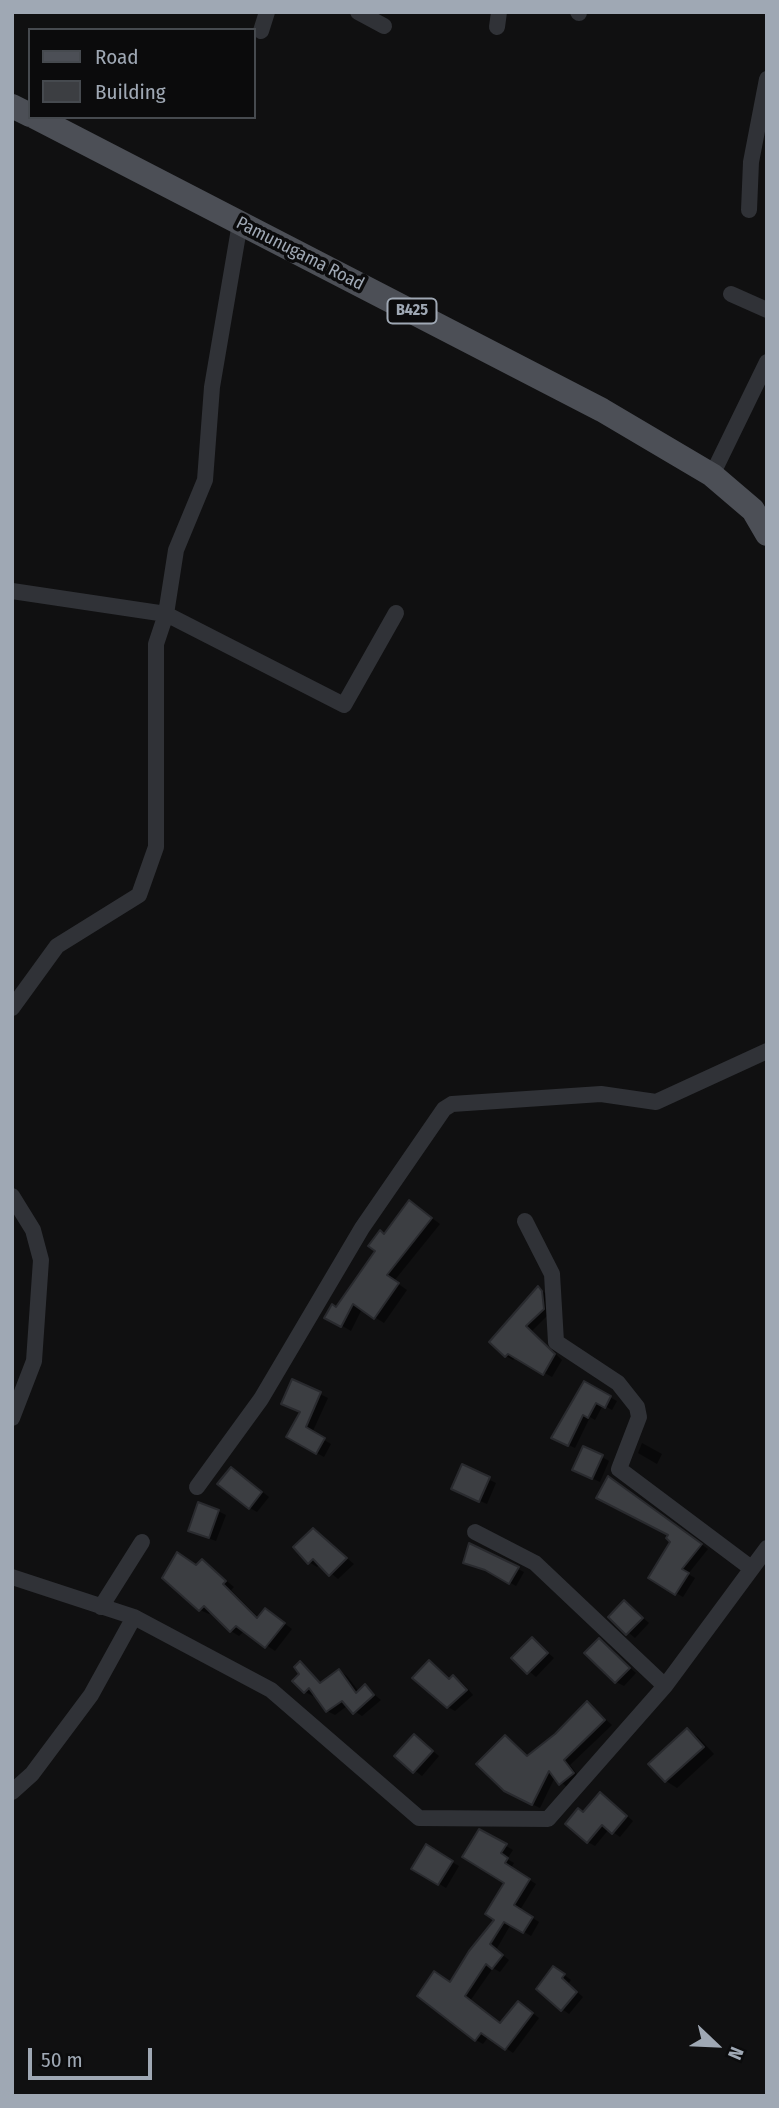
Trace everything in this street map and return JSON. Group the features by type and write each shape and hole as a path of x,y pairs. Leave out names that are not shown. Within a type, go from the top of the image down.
{"main road":[{"path":"12,106 28,114"},
{"name":"Pamunugama Road","path":"39,119 602,410 712,475 753,510 767,534"}],"street":[{"path":"261,31 267,12"},
{"path":"358,12 384,26"},
{"path":"749,210 751,162 767,79"},
{"path":"12,1008 57,946 139,895 156,847 156,644 166,614 176,550 205,480 212,387 240,223"},
{"path":"732,294 767,310"},
{"path":"712,475 743,417 767,362"},
{"path":"12,591 166,614 344,705 396,613"},
{"path":"197,1487 261,1399 362,1228 444,1109 452,1104 601,1094 656,1102 767,1051"},
{"path":"12,1196 33,1230 41,1260 34,1361 12,1418"},
{"path":"525,1221 552,1274 556,1342 618,1383 637,1407 639,1417 618,1469 751,1567"},
{"path":"475,1532 535,1563 665,1686"},
{"path":"100,1607 142,1542"},
{"path":"14,1583 134,1617 271,1690 419,1818 548,1819 665,1686 767,1548"},
{"path":"12,1792 32,1774 91,1695 134,1617"}],"building":[{"path":"409,1200 432,1218 387,1275 399,1283 374,1319 353,1304 341,1327 324,1318 332,1304 336,1307 375,1251 368,1246 380,1230 384,1234"},
{"path":"538,1286 542,1291 544,1309 526,1326 555,1354 543,1375 508,1354 505,1357 489,1342"},
{"path":"292,1379 321,1392 306,1427 325,1438 316,1454 286,1437 300,1412 281,1404"},
{"path":"584,1381 611,1396 605,1408 596,1403 588,1418 583,1415 568,1446 551,1438"},
{"path":"583,1446 603,1455 592,1479 572,1470"},
{"path":"462,1464 490,1477 479,1502 451,1489"},
{"path":"231,1467 262,1492 249,1509 217,1484"},
{"path":"608,1476 702,1544 682,1569 689,1573 675,1595 648,1578 670,1542 666,1538 668,1535 596,1498"},
{"path":"198,1502 219,1510 209,1538 188,1531"},
{"path":"313,1528 347,1558 329,1576 313,1559 308,1564 293,1547"},
{"path":"469,1543 519,1567 509,1584 485,1570 463,1563"},
{"path":"177,1552 196,1565 202,1559 226,1581 223,1584 257,1618 265,1608 285,1623 265,1648 236,1626 230,1632 204,1606 199,1611 162,1578"},
{"path":"624,1600 643,1618 626,1635 608,1617"},
{"path":"532,1637 548,1653 527,1674 511,1658"},
{"path":"599,1638 630,1668 615,1683 584,1653"},
{"path":"429,1660 449,1679 453,1675 467,1690 447,1708 412,1678"},
{"path":"300,1661 320,1683 339,1669 356,1693 365,1684 374,1695 353,1714 342,1701 326,1712 309,1688 304,1693 292,1681 299,1674 294,1667"},
{"path":"587,1701 605,1720 564,1760 574,1773 559,1785 549,1771 532,1805 504,1791 476,1764 505,1735 527,1756 555,1734"},
{"path":"687,1728 704,1747 665,1782 648,1764"},
{"path":"414,1734 433,1751 413,1773 394,1756"},
{"path":"600,1792 627,1816 612,1834 602,1825 587,1843 565,1824 578,1808 583,1812"},
{"path":"479,1829 507,1844 501,1853 508,1858 505,1863 530,1879 514,1905 533,1917 523,1933 504,1922 490,1944 503,1955 492,1969 486,1964 465,1996 500,2023 518,2001 533,2013 505,2050 481,2033 475,2041 417,1996 434,1971 450,1982 469,1951 494,1920 485,1914 504,1883 462,1857"},
{"path":"426,1844 453,1861 438,1885 411,1869"},
{"path":"553,1966 565,1974 562,1978 577,1992 561,2011 536,1989"}]}
